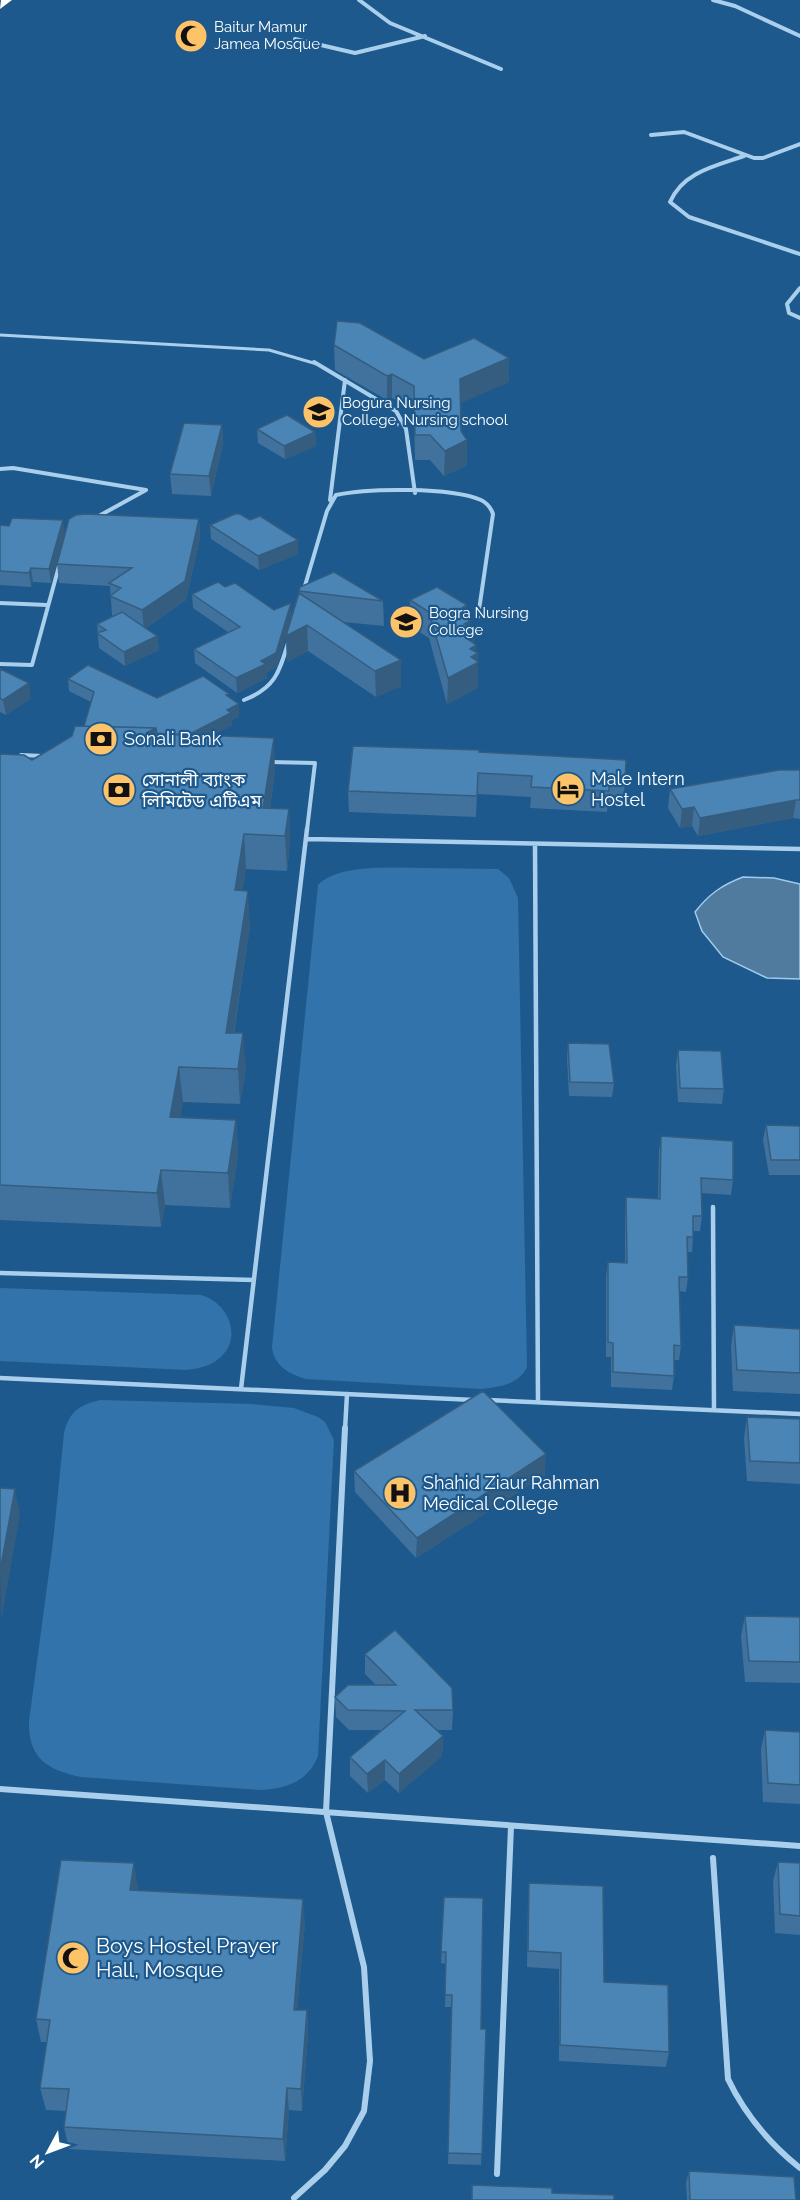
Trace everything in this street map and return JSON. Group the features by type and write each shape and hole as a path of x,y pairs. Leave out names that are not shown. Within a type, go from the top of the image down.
{"highway":[{"path":"0,6 7,0"}],"street":[{"path":"359,0 390,23 501,69"},
{"path":"713,0 735,6 800,36"},
{"path":"295,39 355,53 426,36"},
{"path":"651,135 684,132 744,156 763,158 800,144"},
{"path":"744,156 693,175 673,189 670,202 689,217 800,254"},
{"path":"800,288 787,304 789,313 800,318"}],"lane":[{"path":"0,335 269,350 306,359 388,404 402,419 406,429 415,493"},
{"path":"301,597 330,502 345,380"},
{"path":"0,469 13,468 147,490 89,522"},
{"path":"330,502 336,495 351,491 467,496 482,501 491,508 492,514 478,616"},
{"path":"0,664 32,665 62,555"},
{"path":"0,603 47,605"},
{"path":"244,700 265,691 276,680 290,634"},
{"path":"12,755 47,756"},
{"path":"241,1389 315,763 269,762"},
{"path":"307,839 800,849"},
{"path":"535,844 538,1402"},
{"path":"713,1207 714,1410"},
{"path":"0,1273 254,1280"},
{"path":"0,1378 800,1414"},
{"path":"294,2198 325,2170 345,2146 364,2111 370,2061 364,1967 326,1812 347,1394"},
{"path":"0,1789 800,1846"},
{"path":"497,2174 511,1826"},
{"path":"713,1858 728,2079 740,2101 763,2133 800,2168"}],"shaded area":[{"path":"369,868 498,869 509,878 518,898 527,1367 519,1378 513,1381 501,1386 481,1389 306,1379 294,1375 279,1364 272,1347 318,885 327,878 340,873"},
{"path":"743,877 774,878 800,884 800,979 767,978 723,957 702,931 695,912 716,891"},
{"path":"0,1288 201,1295 211,1299 226,1314 230,1323 230,1343 217,1360 202,1367 186,1370 0,1361"},
{"path":"100,1400 251,1404 294,1408 325,1422 334,1440 318,1756 314,1765 302,1778 287,1786 260,1790 81,1777 49,1766 36,1753 32,1744 29,1721 53,1542 64,1433 76,1410"}],"building":[{"path":"337,321 360,323 424,359 474,338 509,358 460,379 461,431 467,440 445,451 430,435 415,435 414,386 392,374 387,376 334,345"},
{"path":"287,415 315,432 284,446 257,429"},
{"path":"184,423 222,425 209,476 170,474"},
{"path":"240,514 250,520 260,516 298,540 258,556 210,525"},
{"path":"76,515 199,519 185,581 142,610 110,596 121,588 109,583 132,568 57,564 69,519"},
{"path":"12,518 63,520 49,569 31,568 29,573 0,571 0,525 9,526"},
{"path":"334,572 383,601 299,591 300,587"},
{"path":"218,582 225,587 235,583 274,610 291,603 276,653 261,661 266,664 236,678 194,649 240,627 192,594"},
{"path":"437,587 467,605 462,608 470,613 463,616 470,621 464,624 473,630 467,633 474,638 469,640 476,645 470,649 478,653 471,657 479,662 448,678 429,612 410,600"},
{"path":"299,593 401,660 375,671 307,625 286,636"},
{"path":"122,612 157,636 124,652 97,633 106,630 97,624"},
{"path":"88,665 157,698 203,676 239,704 227,710 231,713 188,735 157,734 156,728 84,726 94,692 68,679"},
{"path":"0,669 29,683 3,700 0,698"},
{"path":"75,726 156,728 146,733 274,738 263,808 289,809 285,836 244,834 235,890 248,891 226,1033 243,1033 238,1069 179,1067 170,1117 236,1120 228,1173 161,1170 157,1193 0,1185 0,754 24,755 32,760 72,736"},
{"path":"353,746 479,750 479,752 626,760 625,782 609,781 609,791 531,787 532,776 478,773 477,796 348,791"},
{"path":"779,770 800,770 800,800 700,818 694,807 682,809 670,789"},
{"path":"568,1043 609,1044 614,1083 570,1082"},
{"path":"678,1050 721,1051 724,1089 680,1088"},
{"path":"766,1125 800,1126 800,1160 771,1160"},
{"path":"661,1136 733,1141 733,1180 701,1178 702,1216 693,1216 693,1237 687,1237 688,1277 679,1277 681,1346 674,1345 674,1376 613,1372 613,1343 608,1342 608,1262 627,1263 626,1197 660,1199"},
{"path":"734,1325 800,1329 800,1373 737,1370"},
{"path":"483,1391 546,1454 417,1538 354,1471"},
{"path":"747,1417 800,1419 800,1463 750,1461"},
{"path":"0,1488 15,1489 0,1571"},
{"path":"745,1616 800,1617 800,1662 749,1661"},
{"path":"395,1630 452,1688 453,1710 415,1710 443,1736 399,1774 385,1760 367,1774 350,1757 405,1711 348,1710 335,1697 348,1685 396,1685 365,1654"},
{"path":"765,1730 800,1732 800,1785 768,1783"},
{"path":"61,1860 134,1863 130,1890 303,1899 294,2010 307,2010 301,2089 287,2088 283,2139 64,2127 69,2089 40,2088 50,2020 36,2019"},
{"path":"778,1862 800,1863 800,1916 780,1914"},
{"path":"529,1883 603,1886 604,1982 668,1985 669,2052 560,2045 561,1953 528,1951"},
{"path":"444,1897 483,1898 481,2029 486,2029 482,2154 448,2153 452,1995 445,1995 446,1952 441,1952"},
{"path":"689,2171 794,2177 796,2200 690,2200"},
{"path":"472,2185 552,2188 552,2193 614,2195 614,2200 472,2200"}],"place":[{"name":"Baitur Mamur Jamea Mosque","path":"191,36"},
{"name":"Bogura Nursing College, Nursing school","path":"319,412"},
{"name":"Bogra Nursing College","path":"406,622"},
{"name":"Sonali Bank","path":"101,739"},
{"name":"Male Intern Hostel","path":"568,789"},
{"name":"সোনালী ব্যাংক লিমিটেড এটিএম","path":"119,790"},
{"name":"Shahid Ziaur Rahman Medical College","path":"400,1493"},
{"name":"Boys Hostel Prayer Hall, Mosque","path":"73,1958"}]}
